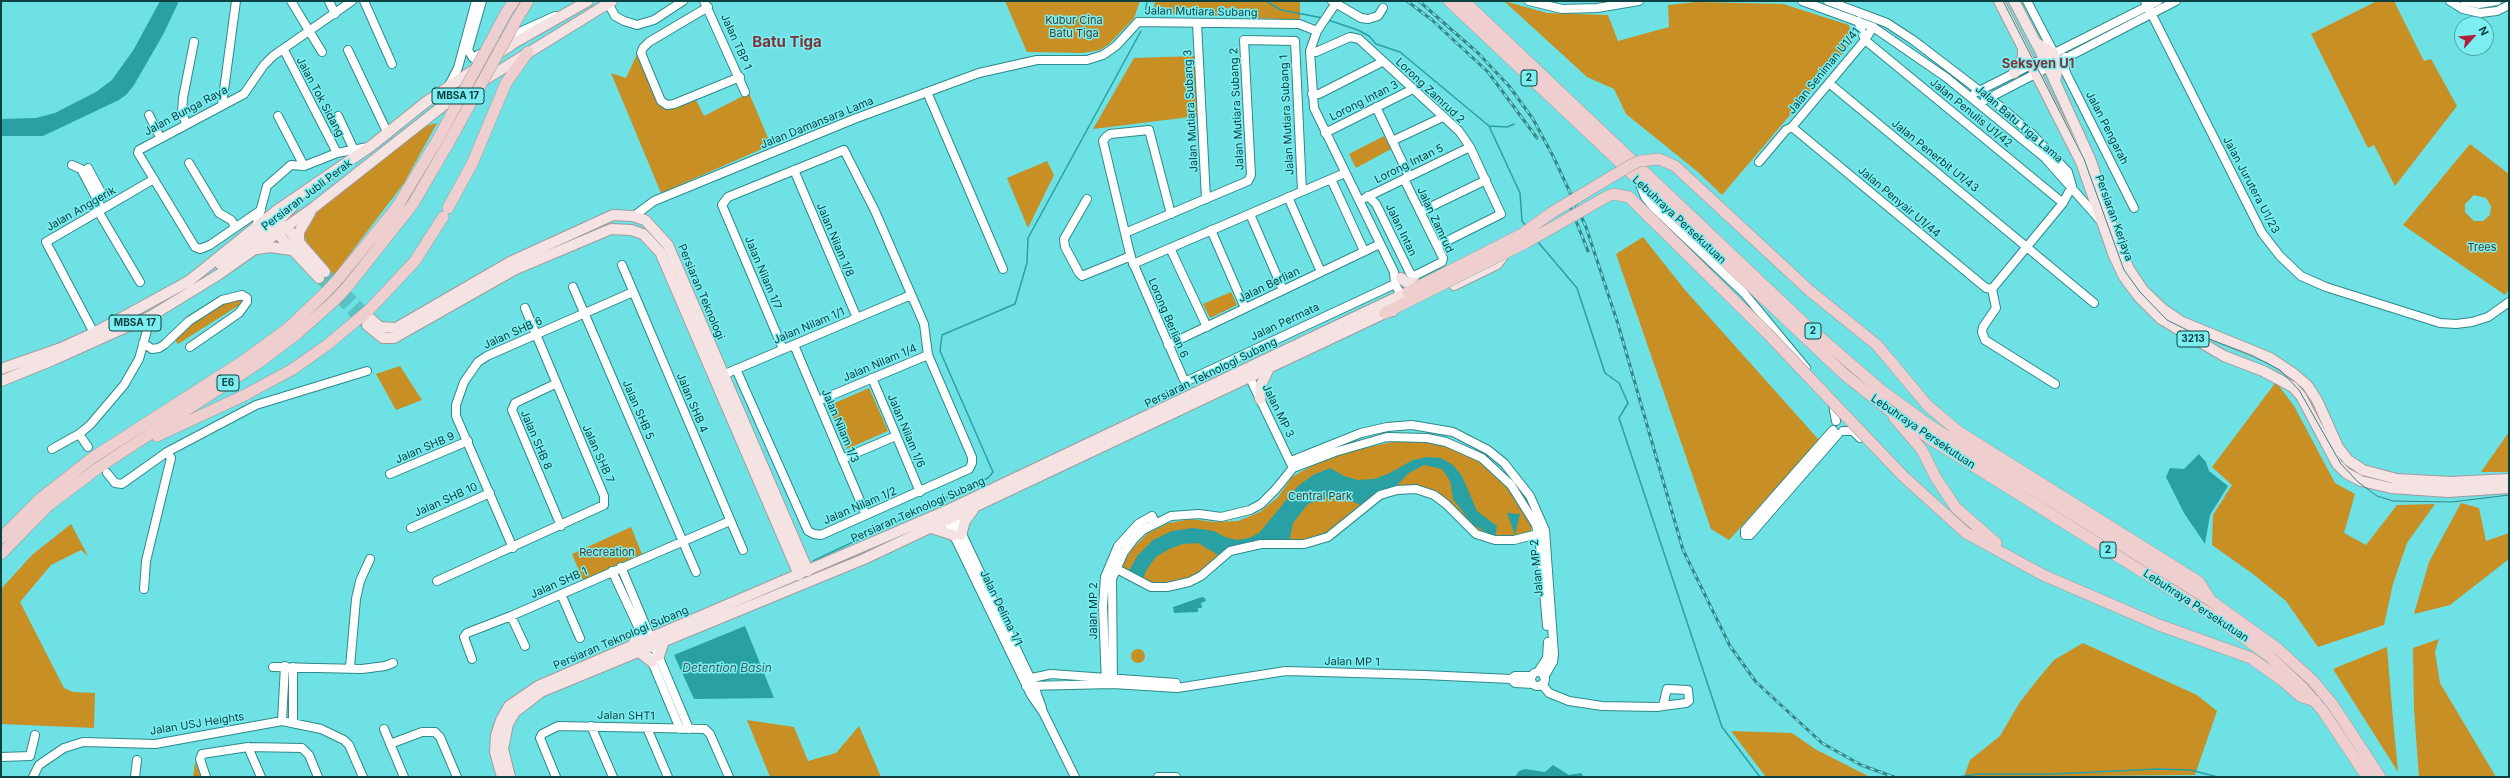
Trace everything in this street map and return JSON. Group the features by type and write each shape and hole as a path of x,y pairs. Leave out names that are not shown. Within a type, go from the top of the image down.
{"highway":[{"name":"E6","path":"1,538 41,498 92,458 243,361 287,329 326,292 398,207 438,139 506,13 514,1"},
{"name":"E6","path":"1,554 49,505 98,468 257,364 298,333 335,300 348,286 413,204 528,1"},
{"name":"Lebuhraya Persekutuan","path":"1449,1 1821,353 1890,411 1929,438 2218,619 2269,656 2315,701 2338,731 2367,777"},
{"name":"Lebuhraya Persekutuan","path":"1464,1 1808,327 1881,390 1932,427 2210,600 2278,649 2313,681 2348,725 2380,777"},
{"path":"145,437 159,436 216,410 293,369 327,345 369,310 414,261 445,213 472,164 506,83 528,52"},
{"path":"1404,294 1417,285 1522,234 1551,213 1631,165 1640,161 1659,159 1675,166 1810,292 1877,345 1928,406 1959,432 2199,582 2210,600"},
{"path":"1385,312 1417,285 1527,242 1613,194 1629,197 1754,320 1903,476 1966,533 2043,575 2158,625 2251,658 2283,681 2300,696 2315,701"},
{"path":"1890,411 1902,429 1914,439 1922,450 1936,478 1956,508 1987,537 2043,575"}],"main road":[{"name":"Persiaran Kerjaya","path":"1999,1 2081,162 2100,220 2117,263 2139,298 2161,319 2181,333 2224,356 2263,371 2293,387 2301,396 2331,454 2346,473 2371,485 2448,492 2507,484"},
{"name":"Persiaran Kerjaya","path":"2014,1 2036,43 2091,161 2118,244 2129,269 2148,295 2164,310 2182,322 2270,358 2294,374 2307,385 2317,400 2338,447 2348,460 2363,470 2390,478 2507,484"},
{"name":"Persiaran Jubli Perak","path":"1,381 53,360 150,316 255,250 280,229 313,208 444,105 610,2"},
{"name":"Persiaran Jubli Perak","path":"1,369 61,348 94,333 189,281 256,227 320,180 388,134 443,91 514,43 585,3"},
{"path":"2036,43 2040,48 2058,56 2055,83"},
{"path":"2014,73 2023,57 2022,48"},
{"path":"280,229 283,214 309,194 320,180"},
{"path":"296,247 302,223 313,208"},
{"name":"Persiaran Teknologi","path":"720,376 660,252 643,234 631,230 611,229 514,270 394,338 383,338 369,322 380,327 396,328 510,262 552,242 613,216 645,215 668,245 720,376 804,575"},
{"path":"189,281 232,257 271,228 280,229 322,275"},
{"name":"Persiaran Teknologi Subang","path":"510,777 503,749 508,724 515,712 541,692 648,640 789,590 821,571 949,515 1093,448 1345,327 1385,312 1405,308 1497,264 1503,256 1503,252 1498,245 1486,246 1417,285"},
{"path":"255,250 270,247 296,247"},
{"path":"1397,278 1417,285"},
{"name":"Persiaran Teknologi Subang","path":"1248,373 1269,368 1404,294"},
{"path":"1260,399 1261,385 1269,368"},
{"name":"Persiaran Teknologi Subang","path":"502,777 495,752 496,735 501,720 510,706 538,686 777,585 804,575 821,571 932,528 949,515 974,509 1093,448"},
{"path":"932,528 957,535 974,509"},
{"path":"777,585 787,576 797,560 811,564 821,571"},
{"path":"789,590 804,575"},
{"path":"648,640 656,659"},
{"path":"648,640 656,659"}],"street":[{"path":"222,105 236,1"},
{"path":"291,1 322,52"},
{"path":"329,1 335,14"},
{"name":"Jalan Bunga Raya","path":"260,210 204,248 195,248 138,153 141,148 160,137 244,94 264,65 352,1"},
{"path":"364,1 392,64"},
{"path":"610,2 615,16 624,21 637,24 654,20 683,1"},
{"path":"1530,1 1562,9 1597,8 1639,1"},
{"path":"1802,1 1858,22 1869,34"},
{"name":"Jalan Batu Tiga Lama","path":"1828,1 1866,13 1887,23 1966,80 2031,133 2068,172 2072,186"},
{"name":"Jalan Pengarah","path":"2027,1 2064,67 2134,208"},
{"path":"2137,16 2140,1"},
{"path":"1979,103 2004,90 2045,62 2137,16 2158,1"},
{"path":"2148,7 2164,7 2176,1"},
{"path":"2450,1 2463,9 2480,13 2497,11 2509,5"},
{"path":"2465,1 2480,4 2497,1"},
{"path":"1383,8 1378,16 1368,19 1361,18 1334,2 1331,11 1317,31 1310,51 1312,94 1314,108 1325,133 1404,294"},
{"path":"476,3 468,50 473,58 513,35 585,3"},
{"path":"443,91 454,79 476,3"},
{"path":"706,4 649,42 643,48 641,53 661,101 667,105 674,104 740,77"},
{"name":"Jalan TBP 1","path":"706,4 740,77 745,92"},
{"name":"Jalan Jurutera U1/23","path":"2148,7 2262,233 2280,256 2301,276 2326,288 2440,322 2456,324 2472,322 2488,317 2509,302"},
{"path":"2137,16 2157,25 2164,7"},
{"path":"1866,13 1869,34"},
{"path":"2058,56 2137,16"},
{"name":"Jalan Mutiara Subang","path":"1002,66 1037,60 1096,58 1116,46 1138,22 1306,25 1317,31"},
{"path":"1858,22 1869,34"},
{"name":"Jalan Mutiara Subang 3","path":"1197,23 1206,198"},
{"path":"1869,34 1887,23"},
{"path":"1267,24 1268,39"},
{"name":"Jalan Batu Tiga Lama","path":"1869,34 1883,33 1979,103 2045,158 2072,186"},
{"name":"Jalan Seniman U1/41","path":"1758,162 1786,130 1792,127 1869,34"},
{"name":"Jalan Penulis U1/42","path":"1869,34 2063,203"},
{"name":"Lorong Zamrud 2","path":"1310,51 1316,52 1353,37 1359,39 1458,131 1470,147 1501,214 1437,246"},
{"name":"Jalan Mutiara Subang 2","path":"1206,198 1248,181 1251,175 1244,40 1268,39"},
{"name":"Jalan Mutiara Subang 1","path":"1268,39 1294,41 1302,191"},
{"path":"186,123 182,113 183,98 194,42"},
{"name":"Jalan Tok Sidang","path":"284,50 337,153"},
{"path":"348,50 388,134"},
{"path":"1312,94 1319,94 1382,62"},
{"name":"Jalan Damansara Lama","path":"645,215 654,201 854,119 1002,66"},
{"path":"1969,96 2014,73 2033,69"},
{"path":"1966,80 1976,84 1994,83"},
{"name":"Jalan Penerbit U1/43","path":"1829,83 2028,246 2094,303"},
{"name":"Lorong Intan 3","path":"1325,133 1413,89"},
{"path":"2002,108 1997,100 2004,90"},
{"path":"927,92 1003,269"},
{"name":"Jalan Zamrud","path":"1376,107 1392,141 1420,212 1443,258 1442,262 1417,285"},
{"path":"149,115 160,137"},
{"path":"278,116 304,166"},
{"path":"338,116 354,150"},
{"path":"1392,141 1443,117"},
{"name":"Jalan Penyair U1/44","path":"1792,127 1986,288 1992,289"},
{"name":"Lorong Berlian 6","path":"1171,214 1149,130 1110,134 1103,141 1132,260 1184,380"},
{"path":"256,227 267,186 291,165 304,166 337,153 371,146"},
{"name":"Lorong Intan 5","path":"1358,201 1470,147"},
{"path":"794,170 841,150 847,152 924,324 928,354"},
{"path":"189,163 215,208 231,220 235,226"},
{"path":"72,165 81,169 96,190 103,196"},
{"path":"88,168 96,190 100,210 140,282"},
{"name":"Jalan Nilam 1/7","path":"783,349 722,205 728,197 794,170"},
{"name":"Jalan Nilam 1/8","path":"794,170 856,318"},
{"path":"1087,198 1064,239 1065,247 1082,276 1170,248 1345,173"},
{"name":"Jalan Anggerik","path":"94,333 46,242 154,179"},
{"path":"1332,179 1364,251"},
{"path":"1420,212 1486,180"},
{"path":"1639,182 1645,197 1653,207 1744,293 1816,379 1833,404 1836,421"},
{"path":"2055,384 1985,340 1982,332 1983,327 1996,308 1992,289 2063,203 2072,186 2100,220"},
{"name":"Jalan Intan","path":"1368,196 1376,204 1417,285"},
{"path":"2063,203 2074,196 2082,198"},
{"path":"1288,197 1321,272"},
{"path":"1125,233 1206,198"},
{"path":"1250,214 1283,290"},
{"path":"243,221 246,236"},
{"path":"1211,230 1245,308"},
{"path":"215,241 223,255"},
{"name":"Jalan Berlian","path":"1168,345 1380,244"},
{"path":"1170,248 1207,327"},
{"name":"Jalan SHB 4","path":"622,265 743,550"},
{"name":"Jalan Permata","path":"1184,380 1187,381 1397,278"},
{"name":"Jalan SHB 5","path":"573,287 696,572"},
{"name":"Jalan SHB 6","path":"513,548 456,416 456,405 471,370 487,356 634,292"},
{"path":"143,343 152,349 159,348 166,344 189,321 222,300 242,295 247,298 247,302 239,313 190,347"},
{"name":"Jalan Nilam 1/1","path":"720,376 911,295"},
{"name":"Jalan SHB 7","path":"437,581 601,508 605,501 555,384 525,308"},
{"path":"52,449 79,434 106,408 124,385 139,359 150,316"},
{"name":"Jalan Nilam 1/3","path":"794,345 866,515"},
{"name":"Jalan Nilam 1/4","path":"818,401 928,354"},
{"name":"Jalan Nilam 1/2","path":"736,369 808,531 821,535 964,472 972,463 928,354"},
{"path":"107,473 115,483 122,484 167,452 256,405 367,371"},
{"name":"Jalan MP 3","path":"1248,373 1292,465"},
{"name":"Jalan Nilam 1/6","path":"872,378 920,492"},
{"name":"Jalan SHB 8","path":"555,384 515,403 512,410 562,526"},
{"name":"Jalan MP 2","path":"1110,680 1112,579 1115,568 1133,540 1143,530 1155,522 1185,514 1221,517 1250,510 1266,499 1292,465 1340,440 1387,427 1412,425 1434,428 1471,440 1504,463 1518,479 1538,511 1547,543 1549,651 1538,678"},
{"path":"1838,432 1750,535 1745,535 1745,530 1838,432 1853,431 1946,520 1974,542 1982,542"},
{"path":"79,434 88,447"},
{"path":"842,459 896,436"},
{"name":"Jalan MP 2","path":"1292,465 1387,437 1427,438 1446,442 1476,455 1498,470 1523,501 1538,537 1549,607"},
{"name":"Jalan SHB 9","path":"390,474 468,441"},
{"path":"144,589 146,561 171,458 167,452"},
{"path":"1115,568 1145,586 1175,586 1201,576 1230,551 1260,544 1304,544 1328,537 1380,495 1397,490 1416,489 1434,495 1446,504 1476,534 1494,540 1514,540 1538,537"},
{"name":"Jalan SHB 10","path":"411,528 490,493"},
{"name":"Jalan Delima 1/1","path":"949,515 957,535 1028,683 1075,776"},
{"name":"Jalan MP 2","path":"1110,680 1104,622 1105,577 1113,554 1138,524 1152,516 1155,522"},
{"name":"Jalan SHB 1","path":"472,659 464,634 511,616 730,521"},
{"name":"Jalan Delima 1/1","path":"957,535 1021,660 1028,683 1040,701 1043,712"},
{"path":"350,667 356,599 360,581 370,559"},
{"path":"621,567 631,588 638,615 648,640"},
{"path":"612,571 622,591 638,615"},
{"path":"622,591 631,588"},
{"path":"561,594 580,638"},
{"path":"511,616 525,646"},
{"path":"1086,676 1094,674 1101,666 1104,622"},
{"path":"656,659 680,729"},
{"path":"656,659 689,729"},
{"path":"1021,660 1033,671 1051,674"},
{"path":"273,667 385,666 394,663"},
{"path":"282,721 289,666"},
{"path":"289,666 293,722"},
{"name":"Jalan MP 1","path":"1028,683 1051,674 1086,676 1110,680 1195,685 1286,671 1510,679 1515,676 1538,678"},
{"path":"1538,678 1549,693 1583,704 1663,706"},
{"name":"Jalan MP 1","path":"1028,683 1046,685 1110,680"},
{"path":"1040,701 1046,685"},
{"path":"667,728 674,715"},
{"name":"Jalan USJ Heights","path":"33,777 39,765 64,748 83,742 155,744 282,721 293,722 321,729 337,736 349,745 363,777"},
{"name":"Jalan SHT1","path":"556,777 541,744 542,734 558,726 591,726 667,728 708,731 729,777"},
{"path":"591,726 613,777"},
{"path":"647,728 668,777"},
{"path":"384,729 404,777"},
{"path":"390,744 422,732 435,732 440,737 457,777"},
{"path":"1,757 30,756 35,735"},
{"path":"206,777 200,759 202,754 248,747 302,748 309,755 318,777"},
{"path":"248,747 261,777"},
{"path":"135,777 137,760"},
{"path":"1158,777 1176,777"}],"green space":[{"name":"Kubur Cina Batu Tiga","path":"1005,1 1140,1 1134,18 1109,44 1100,50 1083,53 1027,52"},
{"path":"1155,1 1300,1 1300,20 1153,13"},
{"path":"1504,1 1547,13 1608,15 1618,41 1669,27 1668,5 1697,2 1783,4 1849,25 1853,41 1722,195 1698,172 1626,114 1614,89 1587,77"},
{"path":"2377,1 2394,1 2424,61 2431,59 2457,106 2395,186 2374,145 2368,148 2311,34"},
{"path":"638,52 660,105 673,108 694,96 704,116 749,93 771,145 661,193 611,73 626,78"},
{"path":"1195,56 1198,116 1093,129 1134,58"},
{"path":"437,123 404,183 334,275 308,246 304,234 321,206 426,126"},
{"path":"1384,136 1391,149 1356,168 1349,154"},
{"name":"Trees","path":"2470,144 2509,174 2509,289 2505,295 2403,225","holes":["2474,195 2486,198 2491,206 2490,215 2483,221 2474,221 2465,212 2465,204"]},
{"path":"1047,161 1054,175 1028,228 1007,178"},
{"path":"1643,237 1685,290 1819,440 1729,540 1711,529 1616,254"},
{"path":"1231,292 1237,305 1210,318 1203,304"},
{"path":"241,297 244,302 178,344 175,340 189,323 224,300"},
{"path":"400,366 422,400 396,410 376,374"},
{"path":"2276,382 2294,406 2335,483 2355,494 2344,533 2366,545 2397,505 2435,504 2407,543 2393,584 2384,625 2318,647 2286,601 2253,574 2212,545 2213,515 2232,485 2212,467"},
{"path":"869,388 888,431 847,449 828,406"},
{"path":"2509,432 2509,472 2481,472"},
{"name":"Central Park","path":"1401,440 1440,444 1475,458 1505,483 1532,527 1529,535 1494,539 1475,529 1437,494 1395,487 1331,532 1317,538 1249,544 1188,579 1154,585 1120,569 1132,549 1148,533 1169,523 1191,519 1214,522 1238,521 1260,512 1278,497 1292,477 1329,456"},
{"path":"2461,503 2479,508 2486,541 2509,533 2509,559 2450,605 2414,614 2429,562"},
{"path":"71,524 88,556 81,550 51,565 20,602 64,688 73,692 95,693 94,728 1,724 1,589 32,555"},
{"name":"Recreation","path":"631,527 642,554 583,580 572,554"},
{"path":"2439,639 2435,652 2440,683 2496,777 2419,777 2414,709 2413,648"},
{"path":"2083,643 2197,695 2217,711 2195,775 1964,777 1970,760 2000,736 2020,702 2054,660"},
{"path":"2387,647 2393,719 2398,772 2333,669"},
{"path":"1138,649 1143,651 1145,656 1143,661 1138,663 1133,661 1131,656 1133,651"},
{"path":"747,720 794,727 808,761 836,753 859,726 881,777 770,777"},
{"path":"1731,731 1792,733 1815,749 1870,777 1766,777"},
{"path":"195,762 201,777 193,777"}],"water":[{"path":"160,1 179,1 164,33 134,85 127,94 119,100 43,136 1,136 1,119 36,118 55,113 96,92 112,80 134,49"},
{"path":"2199,454 2206,462 2209,471 2228,486 2210,515 2205,544 2184,513 2166,477 2170,468 2184,469"},
{"path":"1427,457 1441,458 1453,465 1462,476 1477,511 1497,526 1495,538 1473,524 1466,516 1453,499 1450,481 1442,469 1424,465 1409,473 1395,487 1363,506 1342,497 1330,496 1308,504 1293,523 1289,542 1220,556 1198,543 1183,544 1169,549 1156,557 1147,569 1141,583 1127,574 1138,555 1153,540 1172,531 1193,528 1214,531 1225,537 1237,540 1249,538 1259,533 1298,486 1313,475 1330,468 1344,476 1358,480 1374,479 1388,474 1413,460"},
{"path":"1507,513 1520,514 1515,535"},
{"path":"1202,597 1205,598 1206,601 1201,603 1202,608 1198,608 1198,612 1174,613 1173,607"},
{"name":"Detention Basin","path":"745,626 774,698 694,699 674,655"},
{"path":"1553,765 1569,775 1581,773 1584,777 1515,777 1519,771 1525,769 1545,772"}],"waterway":[{"path":"1145,14 1147,1"},
{"path":"1266,1 1281,10 1323,18"},
{"path":"1328,20 1358,30 1369,36 1376,44 1400,52 1489,126 1520,193 1522,221 1526,226"},
{"path":"813,561 988,478 993,472 940,351 942,335 1015,304 1027,263 1028,238 1141,31"},
{"path":"1489,126 1507,127 1514,124"},
{"path":"1538,242 1577,288 1605,373 1619,383 1628,403 1619,418 1722,727 1760,777"},
{"path":"1959,777 1978,774 2053,774 2158,769 2190,770 2218,777"}],"tunnel":[{"path":"325,272 371,319"},
{"path":"319,278 364,323"}],"tram line":[{"path":"2003,1 2084,159 2124,270 2140,292 2167,320 2191,332 2251,355 2280,370 2299,390 2341,464 2358,482 2377,496 2393,501 2452,502 2509,495"}],"railway":[{"path":"1407,1 1432,20 1488,72 1537,138"},
{"path":"1419,1 1478,53 1509,86 1533,119 1554,158 1586,227 1618,324 1683,550 1730,646 1756,682 1822,743 1861,765 1894,777"},
{"path":"1568,201 1588,251"}],"district":[{"name":"Batu Tiga","path":"787,42"},
{"name":"Seksyen U1","path":"2038,64"}]}
